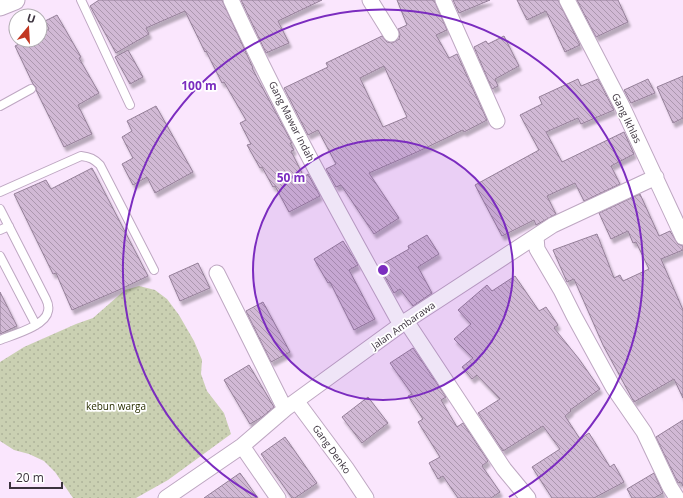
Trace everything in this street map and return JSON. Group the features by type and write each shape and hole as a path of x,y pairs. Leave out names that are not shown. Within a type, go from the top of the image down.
{"street":[{"path":"0,6 15,0"},
{"name":"Gang Mawar Indah","path":"231,0 250,41 326,188 403,323 504,469 528,498"},
{"path":"370,0 390,34"},
{"path":"443,0 497,122"},
{"name":"Gang Ikhlas","path":"567,0 622,106 683,237"},
{"name":"Jalan Ambarawa","path":"166,498 242,446 291,405 403,323 553,225 656,177"},
{"path":"536,237 537,249 561,290 613,387 644,432 670,487 677,498"},
{"name":"Gang Denko","path":"217,273 291,405 346,468 366,498"},
{"path":"242,446 278,498"}],"lane":[{"path":"81,0 130,105"},
{"path":"0,106 31,89"},
{"path":"0,192 81,156 88,156 94,159 100,165 154,270"},
{"path":"0,209 48,305 48,312 45,319 36,325 0,340"},
{"path":"0,230 9,226"},
{"path":"0,256 36,325"}],"green space":[{"name":"kebun warga","path":"139,286 155,290 167,299 179,315 194,341 202,360 201,374 207,391 224,413 231,434 168,480 136,498 73,498 55,472 44,461 29,454 14,450 0,441 0,362 24,347 93,318 125,290"}],"building":[{"path":"99,0 222,0 252,68 292,143 290,143 294,150 291,151 304,177 308,174 320,196 289,212 275,186 273,187 262,167 260,168 247,145 251,144 240,123 246,120 224,82 222,83 185,11 146,28 149,34 116,53 90,6"},
{"path":"241,0 322,0 278,21 289,43 266,53"},
{"path":"397,0 434,0 447,30 436,35 449,58 457,54 487,120 464,132 463,130 369,173 399,218 374,234 341,185 336,187 326,169 336,164 318,130 308,135 284,88 328,67 326,63 382,36 387,42 392,43 396,41 399,39 400,34 398,29 407,25","holes":["384,66 407,117 383,127 360,78"]},
{"path":"453,0 490,0 459,13"},
{"path":"517,0 558,0 580,45 565,52 546,11 527,20"},
{"path":"577,0 618,0 628,22 596,37"},
{"path":"57,15 81,57 79,58 99,93 78,105 92,134 64,147 16,48 48,48 48,20"},
{"path":"504,36 519,66 495,79 498,86 492,89 474,47 486,41 488,44"},
{"path":"128,50 143,77 130,84 115,57"},
{"path":"683,76 683,118 673,123 657,87"},
{"path":"578,79 581,86 598,79 614,110 581,124 578,118 546,132 562,162 624,132 634,154 611,166 620,184 584,201 575,183 547,196 556,214 536,225 534,220 502,236 475,185 539,150 520,115 542,104 539,97"},
{"path":"648,79 655,93 631,103 624,90"},
{"path":"156,106 193,172 155,193 147,177 133,185 122,164 133,158 122,137 132,131 127,121"},
{"path":"92,168 148,276 72,310 56,273 53,274 14,194 46,180 51,189"},
{"path":"640,194 659,236 670,231 678,244 683,246 683,250 661,259 683,310 683,398 674,379 634,402 603,345 574,279 567,282 553,250 597,234 614,278 620,275 623,281 649,269 636,242 633,243 628,231 611,239 599,213"},
{"path":"427,235 439,254 418,267 432,293 413,306 400,289 394,293 379,266 409,249 408,246"},
{"path":"343,241 358,265 349,270 375,319 354,330 330,282 328,283 314,259"},
{"path":"198,263 210,288 180,301 169,276"},
{"path":"515,276 539,311 546,307 558,325 554,328 579,359 600,389 570,410 571,411 565,416 580,439 589,433 610,467 614,464 624,482 594,498 552,498 532,467 560,449 543,426 503,451 478,413 500,399 477,375 472,379 462,367 473,358 454,339 471,324 458,310 487,285 492,291"},
{"path":"0,292 17,326 0,334"},
{"path":"263,302 290,352 271,362 246,311"},
{"path":"413,348 446,397 441,400 457,427 463,423 488,461 482,466 500,492 491,498 458,498 443,476 438,479 429,463 440,457 418,422 423,419 408,396 412,394 390,363"},
{"path":"249,365 274,407 262,417 250,424 224,380"},
{"path":"368,397 388,423 362,443 342,417"},
{"path":"683,420 683,486 681,482 678,483 656,437"},
{"path":"285,437 317,483 295,498 292,498 261,454"},
{"path":"240,473 258,498 204,498"},
{"path":"654,473 663,493 654,498 632,498 627,489"}]}
